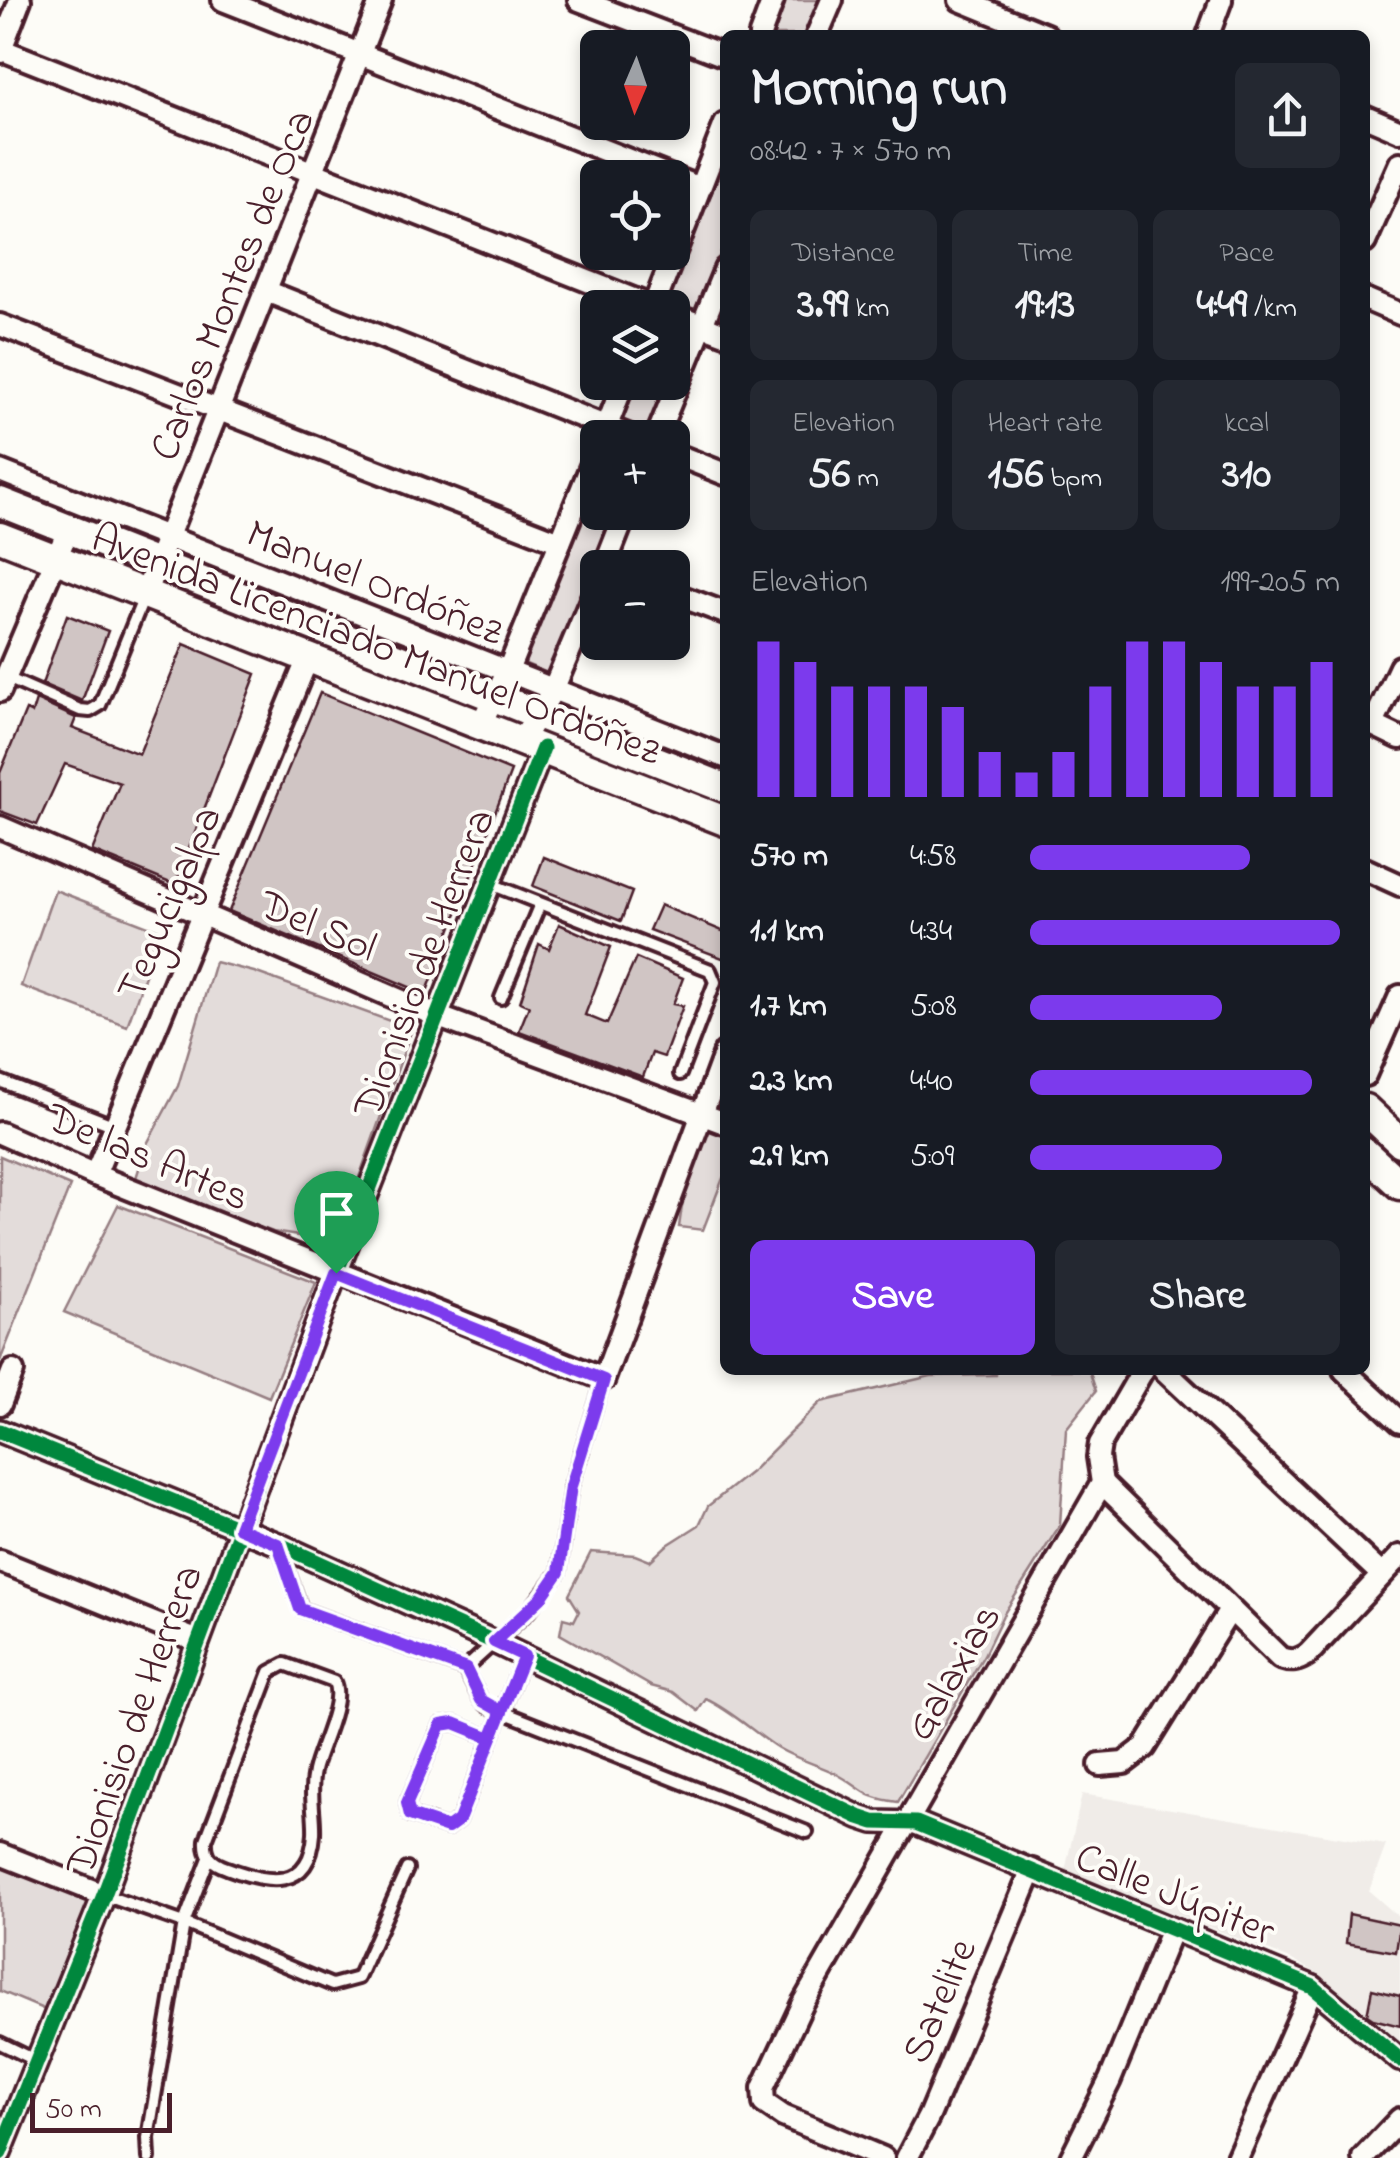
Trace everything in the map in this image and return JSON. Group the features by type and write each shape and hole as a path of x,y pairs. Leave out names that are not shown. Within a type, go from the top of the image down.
{"main road":[{"name":"Avenida Licenciado Manuel Ordóñez","path":"0,502 69,528 165,550 546,702 720,782"},
{"name":"Avenida Licenciado Manuel Ordóñez","path":"0,537 720,819"},
{"path":"1370,1113 1400,1142"},
{"path":"1370,1158 1400,1185"}],"street":[{"path":"20,0 0,50 611,290"},
{"path":"223,0 700,188"},
{"name":"Carlos Montes de Oca","path":"145,594 381,0"},
{"path":"579,0 720,54"},
{"path":"762,30 773,0"},
{"path":"819,30 832,0"},
{"path":"960,0 1034,30"},
{"path":"1210,30 1221,0"},
{"path":"1370,118 1400,130"},
{"path":"661,290 720,137"},
{"path":"1370,231 1399,167"},
{"path":"663,420 720,281"},
{"path":"266,291 580,422"},
{"path":"1370,301 1400,314"},
{"path":"690,321 720,332"},
{"path":"0,325 560,542"},
{"path":"690,459 720,472"},
{"path":"0,471 165,550"},
{"path":"481,723 501,685 580,493"},
{"path":"3,684 69,528"},
{"path":"690,600 720,612"},
{"name":"Dionisio de Herrera","path":"0,2150 104,1894 336,1273 492,884 546,702 580,624"},
{"name":"Tegucigalpa","path":"95,1175 308,658"},
{"path":"1370,721 1400,667"},
{"path":"546,702 720,754"},
{"path":"1370,723 1400,738"},
{"path":"687,805 720,783"},
{"name":"Del Sol","path":"0,827 439,1017 720,1121"},
{"path":"1370,872 1400,885"},
{"path":"1370,1064 1400,996"},
{"path":"604,1380 720,1065"},
{"name":"De las Artes","path":"0,1134 604,1380"},
{"path":"0,1404 12,1371"},
{"name":"Galaxias","path":"883,2158 782,2116 764,2103 763,2088 802,2006 1102,1483 1100,1444 1140,1375"},
{"path":"1169,1375 1382,1575"},
{"path":"1349,1375 1400,1422"},
{"name":"Calle Júpiter","path":"0,1431 278,1544 524,1656 859,1817 891,1824 907,1820 1313,1987 1400,2060"},
{"path":"1102,1483 1280,1658 1294,1661 1308,1654 1400,1556"},
{"path":"0,1561 198,1641"},
{"path":"1100,1765 1124,1763 1146,1747 1230,1610"},
{"path":"0,1854 104,1894"},
{"name":"Satelite","path":"907,2158 929,2116 1032,1870"},
{"path":"1071,2158 1116,2066 1172,1929"},
{"path":"1237,2158 1313,1987"},
{"path":"1363,2158 1400,2118"}],"lane":[{"path":"3,684 80,710 90,711 100,705 145,594"},
{"path":"492,884 710,970 715,982 680,1074"},
{"path":"501,998 540,904"},
{"path":"0,1081 115,1126"},
{"path":"466,1669 541,1598 559,1572 571,1486 604,1380"},
{"path":"278,1544 300,1609 466,1669 481,1700 502,1712 808,1832"},
{"path":"491,1738 454,1723 441,1725 407,1803 410,1815 448,1828 455,1826 502,1712 524,1656"},
{"path":"149,2158 148,2138 184,1923 209,1858 206,1840 270,1672 277,1666 295,1666 334,1682 339,1698 312,1777 314,1832 311,1853 303,1866 285,1880 268,1882 217,1865 209,1858"},
{"path":"104,1894 332,1984 345,1984 358,1978 407,1868"},
{"path":"0,2044 37,2062"}],"shaded area":[{"path":"779,0 821,0 809,30 767,30"},
{"path":"720,150 720,254 690,330 690,290 665,290 673,270 690,270 690,226"},
{"path":"621,400 662,400 654,420 613,420"},
{"path":"580,504 580,530 610,530 602,550 580,550 580,605 552,675 519,661"},
{"path":"55,890 161,931 127,1026 21,986"},
{"path":"215,962 254,972 412,1029 336,1242 273,1232 135,1181 147,1144 178,1086"},
{"path":"709,1121 720,1124 720,1186 703,1230 679,1227 685,1185"},
{"path":"0,1156 70,1186 0,1361"},
{"path":"118,1205 316,1282 269,1397 64,1312"},
{"path":"1091,1375 1096,1391 1066,1429 1060,1525 1003,1615 984,1655 898,1802 869,1795 835,1773 785,1752 706,1699 698,1711 673,1692 651,1686 560,1634 563,1618 574,1621 579,1611 569,1595 591,1552 635,1555 650,1561 699,1525 708,1506 753,1470 821,1402 931,1376"},
{"path":"1082,1794 1386,1845 1369,1891 1400,1918 1400,2041 1315,1972 1288,1958 1065,1871"},
{"path":"0,1863 94,1901 48,2011 0,1991"}],"building":[{"path":"67,615 108,631 82,701 42,684"},
{"path":"184,644 256,674 175,885 92,851 120,783 65,764 37,825 0,811 0,773 26,710 32,713 36,700 76,718 72,728 139,754"},
{"path":"320,693 511,771 426,994 229,911"},
{"path":"544,857 632,892 621,921 533,886"},
{"path":"660,905 720,930 720,957 649,930"},
{"path":"559,924 611,947 585,1015 607,1024 636,958 683,978 673,1004 683,1006 664,1057 652,1053 643,1077 519,1031 529,1006 520,1002 539,944 549,949"},
{"path":"1349,1914 1400,1925 1396,1952 1346,1943"},
{"path":"1372,1989 1400,1996 1400,2026 1367,2015"}],"cycle path":[{"path":"0,2153 104,1895 336,1273 543,748"},
{"path":"0,1431 278,1544 494,1642 859,1817 874,1822 916,1823 1313,1987 1400,2060"}],"route":[{"path":"336,1273 239,1528 278,1544 296,1602 304,1612 466,1669 481,1700 502,1712 459,1820 448,1828 410,1815 407,1803 441,1725 454,1723 491,1738 502,1712 524,1656 494,1642 529,1611 559,1572 571,1486 604,1380 336,1273"}]}
